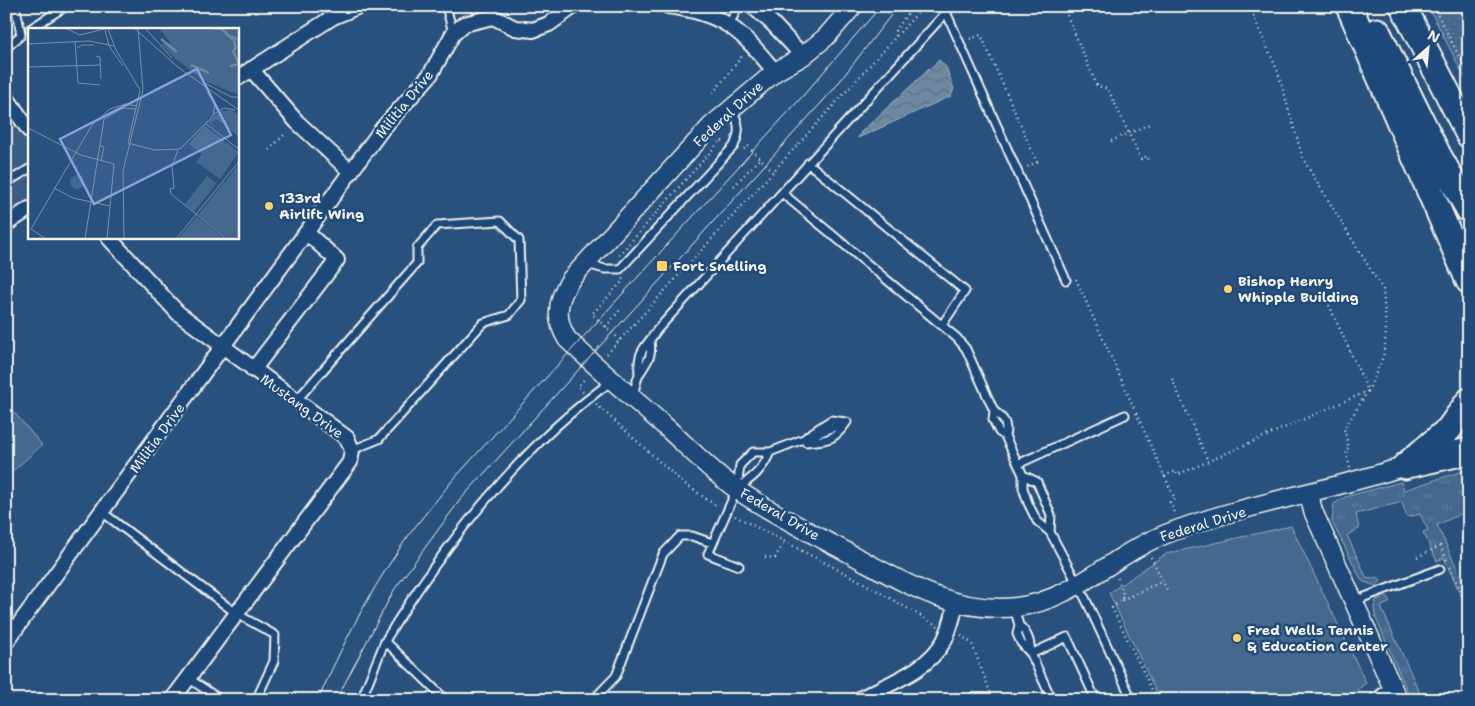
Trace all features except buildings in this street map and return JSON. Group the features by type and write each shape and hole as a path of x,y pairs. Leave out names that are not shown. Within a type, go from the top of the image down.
{"highway":[{"path":"1349,6 1469,281"},
{"path":"1365,6 1437,153 1469,210"},
{"path":"1403,6 1469,135"},
{"path":"1405,466 1449,429 1469,401"},
{"path":"1405,466 1469,451"}],"street":[{"path":"239,77 333,17 359,6"},
{"name":"Militia Drive","path":"6,642 382,129 430,75 454,34 464,24 494,12 515,28 533,30 549,24 574,6"},
{"path":"668,6 694,10 729,24 752,44 775,72"},
{"path":"752,6 772,23 802,56"},
{"name":"Federal Drive","path":"852,6 826,37 802,56 775,72 712,126 585,264 562,292 558,312 560,328 567,339 612,381 736,489 778,514 920,591 956,604 978,607 1014,607 1046,601 1078,586 1125,553 1181,529 1353,483 1405,466"},
{"path":"251,69 297,122 351,172"},
{"path":"6,97 28,129"},
{"path":"6,224 28,210"},
{"path":"253,370 337,260 307,233"},
{"name":"Mustang Drive","path":"110,239 178,313 347,438 352,450 350,462 172,700"},
{"path":"1309,494 1313,511 1395,692"},
{"path":"858,700 921,667 931,659 944,640 956,604"}],"lane":[{"path":"13,6 17,13 20,35"},
{"path":"32,28 66,6"},
{"path":"446,6 454,34"},
{"path":"729,24 739,6"},
{"path":"632,398 639,375 638,363 643,346 650,340 656,330 952,6"},
{"path":"946,12 1066,280"},
{"path":"6,48 28,30"},
{"path":"585,264 605,269 620,269 734,146 739,135 739,122 731,108"},
{"path":"808,163 965,291 942,325"},
{"path":"6,183 28,170"},
{"path":"782,193 942,325 966,349 994,411 1002,416 1007,427 1005,436 1023,475 1023,488 1028,503 1037,521 1050,532 1132,700"},
{"path":"296,401 417,263 417,248 437,225 500,221 519,240 521,300 509,315 483,323 379,439 352,450"},
{"path":"361,700 385,641 476,510 570,413 612,381"},
{"path":"1018,464 1125,415"},
{"path":"739,566 708,554 736,489 740,465 754,452 770,452 798,443 828,440 837,436 847,422 832,420 822,424 798,443"},
{"path":"736,489 756,476 765,464 770,452"},
{"path":"1023,475 1037,482 1052,515 1050,532"},
{"path":"102,512 237,614 275,636 274,661 256,700"},
{"path":"593,700 616,676 663,554 680,536 692,536 712,543"},
{"path":"1354,601 1440,569"},
{"path":"1014,607 1019,625 1017,634 1021,643 1031,654 1052,700"},
{"path":"1031,654 1067,637 1096,700"},
{"path":"385,641 446,700"},
{"path":"188,678 217,699"},
{"path":"1372,700 1395,692"}],"path":[{"path":"896,36 895,31 913,6"},
{"path":"606,355 924,6"},
{"path":"1063,6 1098,86 1108,89 1141,159 1147,156 1150,163"},
{"path":"1249,6 1278,72 1303,159 1383,290 1386,327 1385,345 1368,391 1344,429 1349,448 1346,450 1347,455"},
{"path":"1433,6 1469,75"},
{"path":"966,32 970,40 981,35 1037,162 1027,167 1031,176"},
{"path":"713,93 752,44"},
{"path":"269,150 297,122"},
{"path":"1111,141 1152,123"},
{"path":"748,146 773,171"},
{"path":"734,186 760,158"},
{"path":"1075,276 1175,499 1170,502 1181,529"},
{"path":"1329,305 1368,391"},
{"path":"606,327 620,310"},
{"path":"588,375 578,387 682,482 714,505"},
{"path":"1172,378 1208,461"},
{"path":"1164,476 1176,471 1177,475 1368,391"},
{"path":"735,516 922,615 939,627"},
{"path":"766,557 775,558 785,541"},
{"path":"1150,555 1167,590"},
{"path":"1117,576 1123,594 1122,600"},
{"path":"1157,700 1112,608 1122,600 1163,581"},
{"path":"957,632 972,644 994,700"}],"shaded area":[{"path":"6,97 28,129 28,210 6,224"}],"green space":[{"path":"1428,6 1469,6 1469,86"},
{"path":"6,403 42,445 6,477"},
{"path":"1469,469 1469,510 1437,525 1469,594 1469,613 1444,558 1437,561 1423,532 1428,530 1420,514 1409,517 1406,515 1402,502 1356,514 1359,529 1347,535 1367,579 1378,577 1381,581 1376,586 1362,581 1332,522 1334,504 1345,497 1401,482 1404,490"},
{"name":"Fred Wells Tennis & Education Center","path":"1291,526 1366,683 1344,700 1160,700 1109,593 1166,554"},
{"path":"1387,596 1390,602 1381,607 1423,700 1411,700 1375,616 1376,600"}],"water":[{"path":"939,60 946,67 954,89 951,96 858,138 861,132"}],"tram line":[{"path":"318,700 345,642 386,569 411,533 452,481 801,98 881,6"},
{"path":"336,700 394,590 460,500 833,90 898,6"}],"place":[{"name":"133rd Airlift Wing","path":"269,206"},
{"name":"Fort Snelling","path":"662,266"},
{"name":"Bishop Henry Whipple Building","path":"1228,289"},
{"name":"Fred Wells Tennis & Education Center","path":"1237,638"}]}
